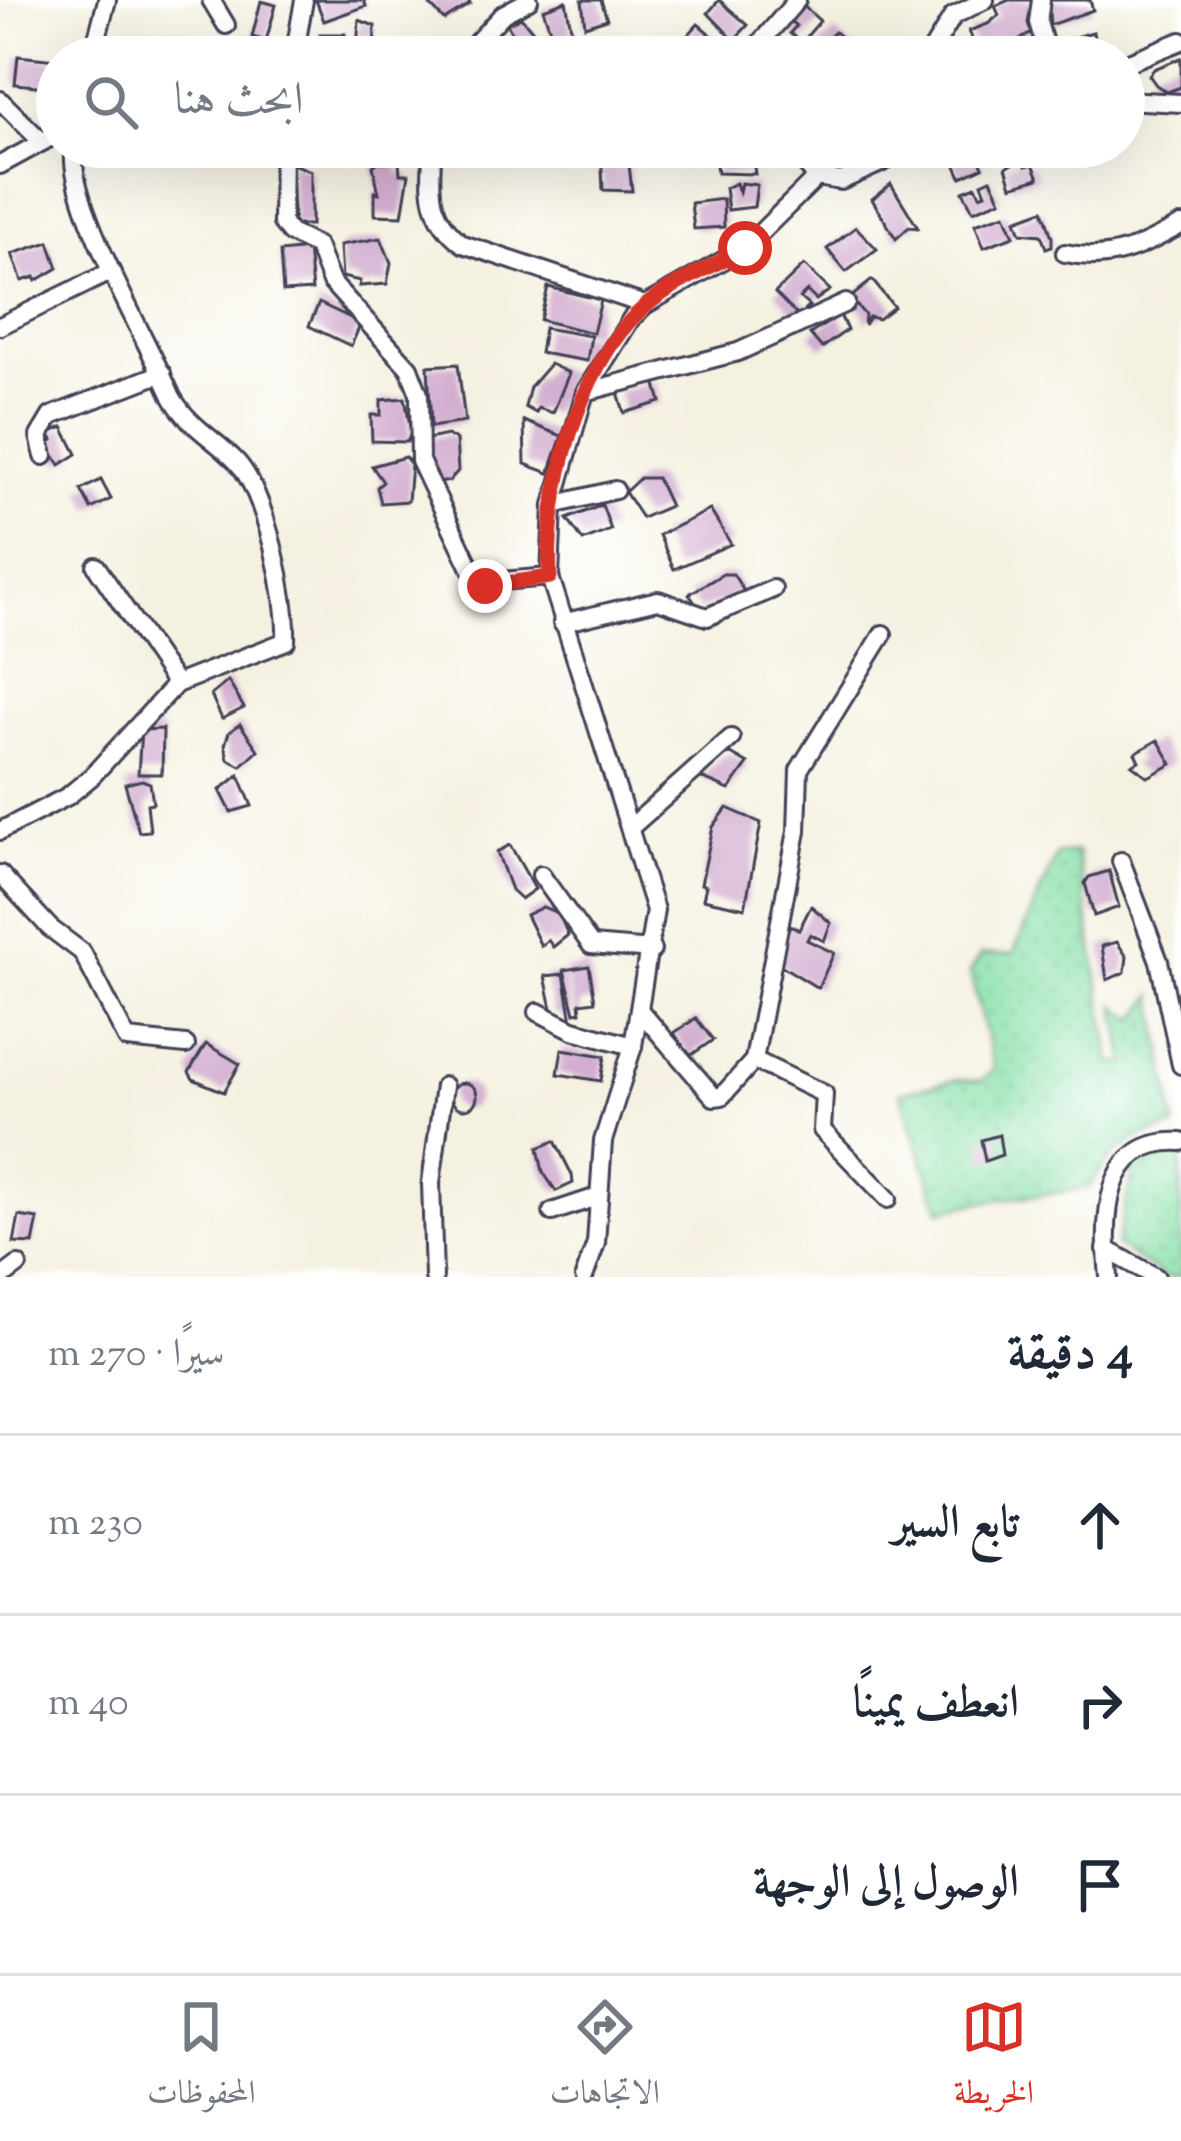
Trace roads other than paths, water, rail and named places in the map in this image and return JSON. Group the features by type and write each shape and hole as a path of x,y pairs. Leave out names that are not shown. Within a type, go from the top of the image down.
{"street":[{"path":"98,36 107,0"},
{"path":"211,0 226,25"},
{"path":"298,36 304,0"},
{"path":"479,36 501,7 529,0"},
{"path":"766,36 796,0"},
{"path":"941,36 953,16 985,0"},
{"path":"1041,0 1038,22 1043,36"},
{"path":"1145,56 1181,41"},
{"path":"0,100 36,127"},
{"path":"1145,101 1181,103"},
{"path":"0,165 36,146"},
{"path":"0,831 91,778 176,684 286,641 262,506 248,476 186,422 110,272 74,168"},
{"path":"283,168 282,223 290,233 317,246 332,282 410,368 418,394 420,461 478,583 550,577"},
{"path":"433,168 432,207 445,230 463,244 645,305"},
{"path":"809,168 817,177 851,180 868,168"},
{"path":"584,1277 592,1264 603,1141 641,1012 655,910 550,577 553,505 585,392 612,343 645,305 745,248 817,177"},
{"path":"1065,253 1105,259 1181,225"},
{"path":"0,326 110,272"},
{"path":"585,392 738,352 846,303"},
{"path":"44,457 39,436 51,416 162,373"},
{"path":"553,505 615,490"},
{"path":"96,566 176,684"},
{"path":"562,623 658,600 707,617 773,589"},
{"path":"641,1012 714,1096 722,1096 754,1060 797,831 799,770 883,634"},
{"path":"630,828 731,738"},
{"path":"1120,861 1159,961 1181,1065"},
{"path":"0,874 50,928 82,952 127,1039 186,1045"},
{"path":"542,875 591,945 652,950"},
{"path":"538,1012 573,1030 633,1046"},
{"path":"754,1060 824,1094 822,1130 888,1199"},
{"path":"434,1277 431,1183 443,1086"},
{"path":"1109,1277 1110,1200 1122,1163 1147,1145 1181,1142"},
{"path":"552,1211 597,1197"},
{"path":"1106,1250 1156,1277"},
{"path":"2,1277 18,1265"}]}
